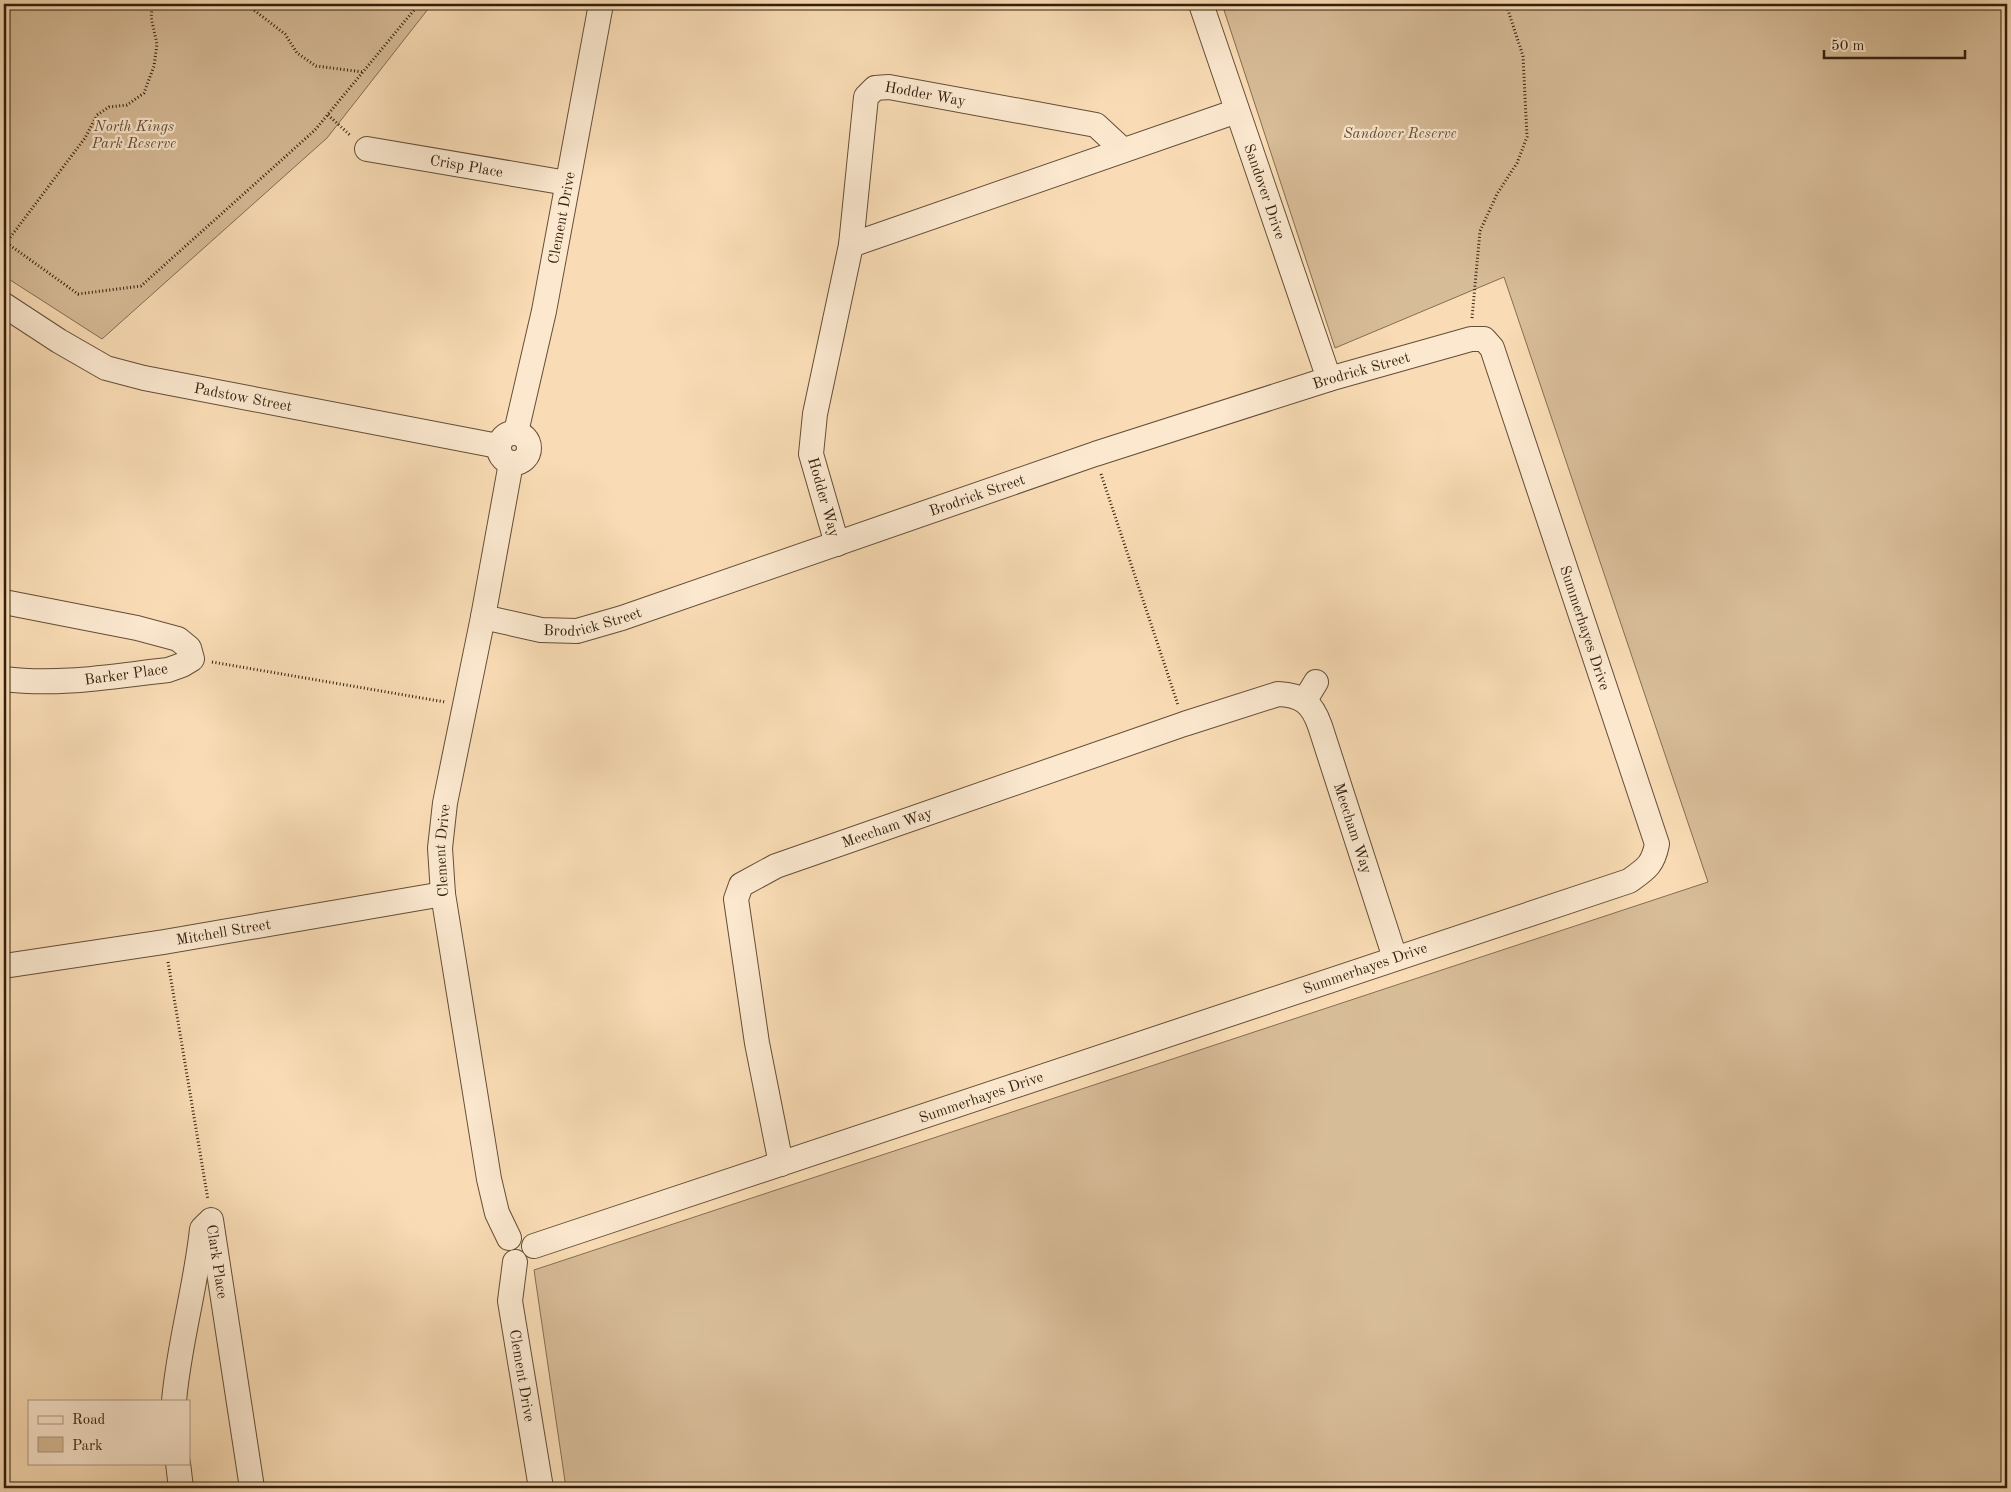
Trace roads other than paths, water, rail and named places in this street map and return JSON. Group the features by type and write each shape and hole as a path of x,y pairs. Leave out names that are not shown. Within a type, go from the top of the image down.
{"street":[{"name":"Clement Drive","path":"509,1238 497,1213 489,1179 443,894 440,848 445,803 483,617 509,447 544,311 601,4"},
{"name":"Sandover Drive","path":"1201,4 1329,379"},
{"name":"Hodder Way","path":"837,544 811,454 814,414 850,245 866,96 875,88 912,90 1096,125 1123,150"},
{"path":"850,245 1237,111"},
{"name":"Crisp Place","path":"367,149 567,183"},
{"name":"Padstow Street","path":"4,305 59,341 106,368 144,378 509,447"},
{"name":"Brodrick Street","path":"483,617 540,630 577,631 622,618 1095,454 1329,379 1470,339"},
{"name":"Summerhayes Drive","path":"534,1246 1629,881 1647,869 1655,856 1657,844 1651,820 1492,348 1484,339 1470,339"},
{"name":"Barker Place","path":"4,602 137,628 178,639 189,648 192,659 168,670 78,681 32,683 4,679"},
{"name":"Meecham Way","path":"781,1164 755,1033 736,899 742,885 776,866 1184,724 1278,694 1290,695 1310,691 1315,712 1395,958"},
{"name":"Mitchell Street","path":"4,966 164,942 443,894"},
{"name":"Clark Place","path":"174,1400 177,1374 198,1266 202,1229 211,1220 252,1488"},
{"path":"516,1234 524,1234 531,1239 534,1246 533,1255 528,1261 515,1262 508,1258 504,1250 509,1238 516,1234"},
{"name":"Clement Drive","path":"515,1262 510,1301 541,1488"},
{"path":"178,1464 182,1488"}],"park label":[{"name":"Sandover Reserve","path":"1400,133"},
{"name":"North Kings Park Reserve","path":"134,134"}]}
